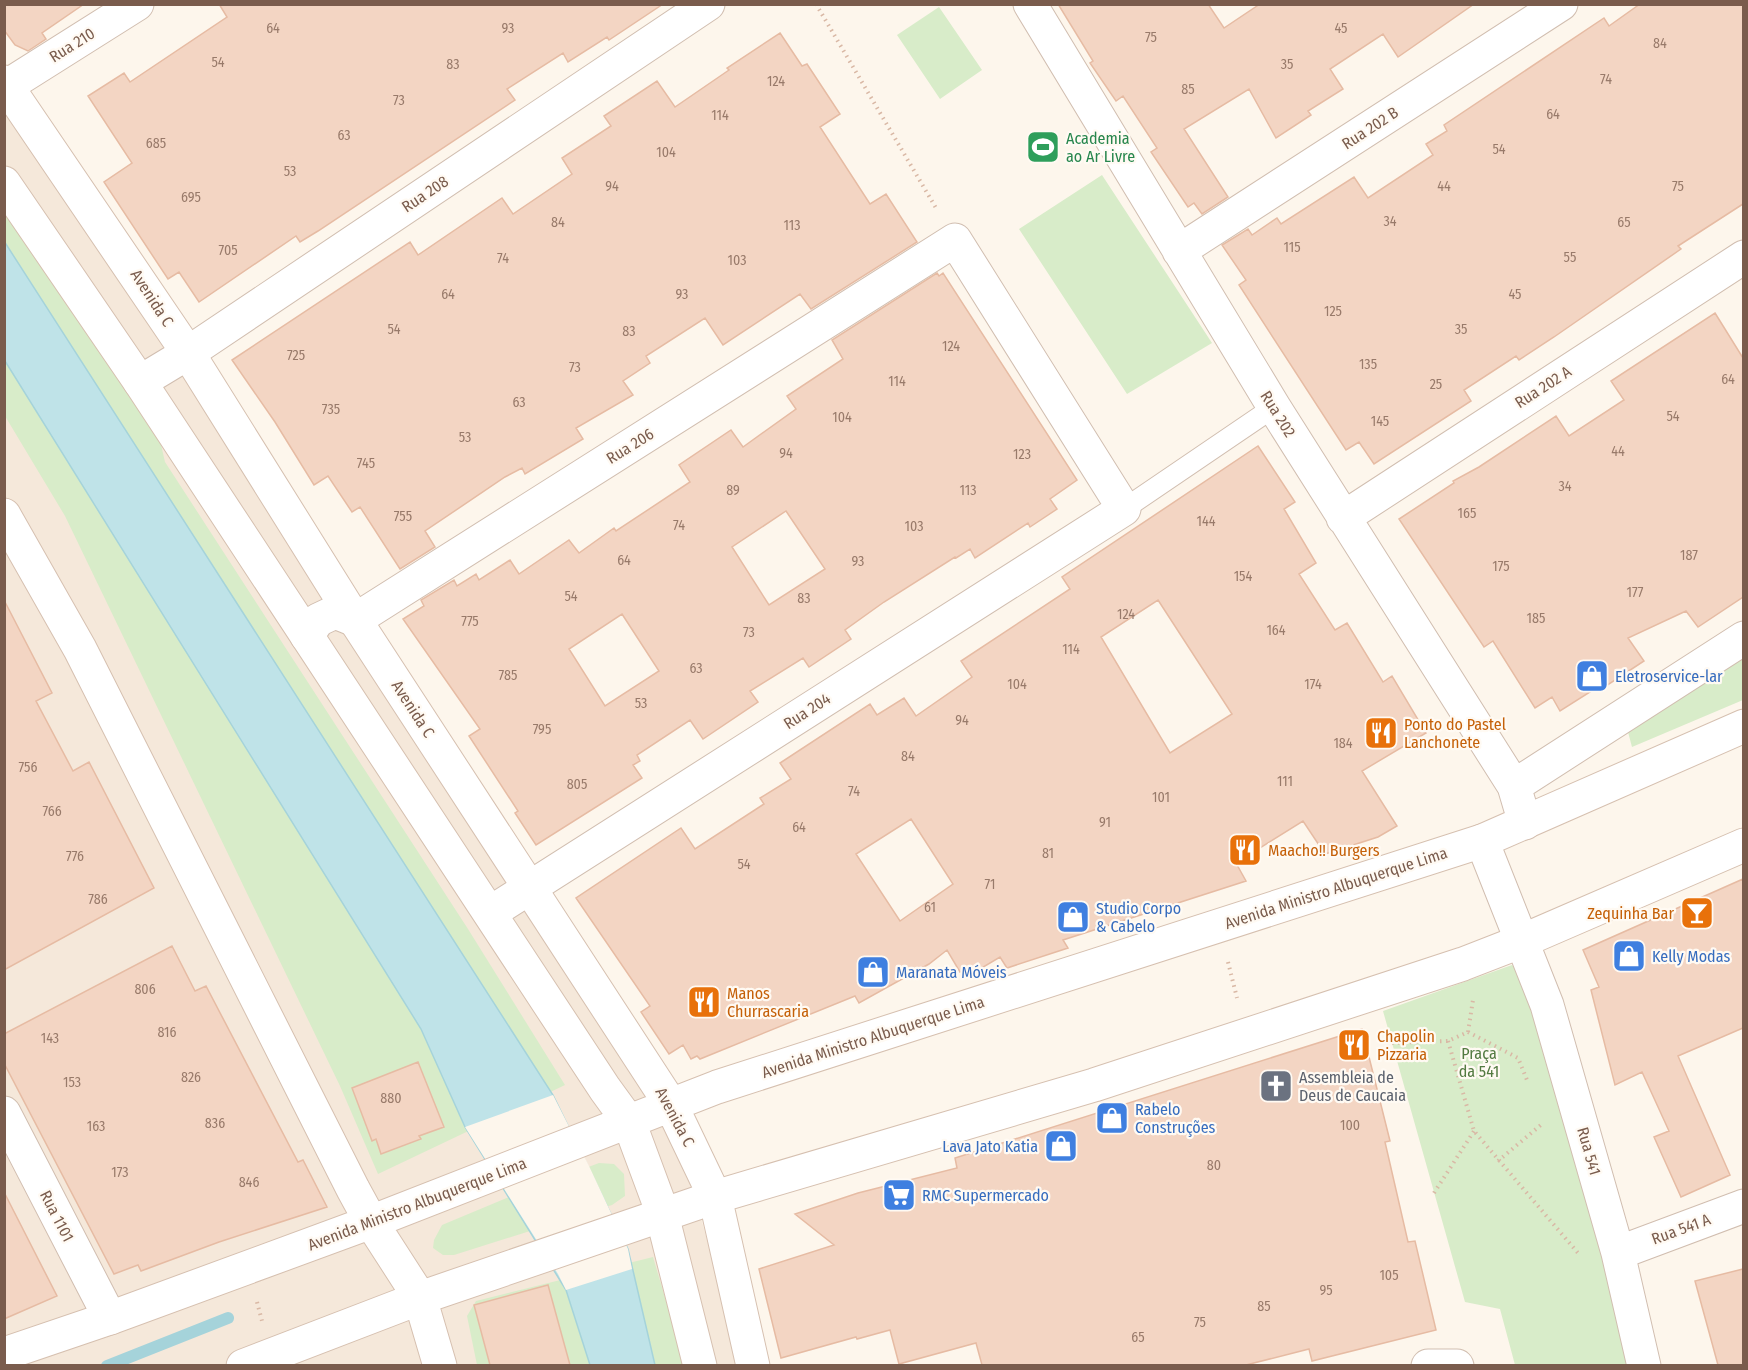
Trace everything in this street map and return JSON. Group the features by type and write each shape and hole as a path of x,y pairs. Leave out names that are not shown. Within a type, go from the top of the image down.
{"street":[{"name":"Rua 210","path":"6,84 137,4"},
{"name":"Rua 208","path":"140,382 188,353 708,4"},
{"name":"Rua 202","path":"1030,4 1274,407 1514,786 1525,823"},
{"name":"Rua 202 B","path":"1179,251 1561,4"},
{"name":"Avenida C","path":"6,84 188,353 355,620 671,1105 715,1197 753,1365"},
{"path":"4,183 140,382 605,1089 629,1122 663,1215 700,1365"},
{"path":"955,240 1124,509"},
{"name":"Rua 206","path":"355,620 955,240"},
{"name":"Rua 202 A","path":"1343,518 1743,257"},
{"name":"Rua 204","path":"490,913 1124,509"},
{"path":"4,515 80,649 371,1222 420,1298 440,1365"},
{"path":"308,636 318,620 335,612 355,620"},
{"path":"1514,786 1743,638"},
{"name":"Avenida Ministro Albuquerque Lima","path":"4,1354 110,1318 371,1222 717,1087 1482,841 1743,726"},
{"name":"Rua 541","path":"1482,841 1547,1005 1603,1254 1644,1365"},
{"path":"243,1365 420,1298 715,1197 1094,1085 1463,964 1522,941 1743,845"},
{"name":"Rua 1101","path":"4,1113 110,1318"},
{"name":"Rua 541 A","path":"1603,1254 1743,1206"},
{"path":"1428,1365 1457,1365"}],"lane":[{"path":"1124,509 1274,407"}],"path":[{"path":"816,4 955,240"},
{"path":"1226,954 1238,1004"},
{"path":"1468,1032 1473,999"},
{"path":"1392,1043 1448,1041 1468,1032"},
{"path":"1468,1032 1518,1058 1532,1090"},
{"path":"1448,1041 1474,1131 1578,1253 1603,1254"},
{"path":"1498,1161 1545,1121"},
{"path":"1434,1192 1474,1131"},
{"path":"256,1297 264,1327"}],"shaded area":[{"path":"4,98 682,1148 741,1365 5,1365"}],"green space":[{"path":"939,7 982,70 940,99 897,35"},
{"path":"5,168 146,379 165,462 468,929 565,1085 378,1174 340,1086 65,516 5,416"},
{"path":"1102,175 1212,343 1127,394 1019,229"},
{"path":"1743,652 1743,700 1632,747 1628,732"},
{"name":"Praça da 541","path":"1512,965 1541,993 1636,1365 1515,1365 1500,1309 1465,1302 1383,1011"},
{"path":"599,1163 614,1164 624,1174 625,1196 612,1205 454,1255 443,1255 433,1248 434,1240 442,1225"},
{"path":"653,1257 685,1365 570,1365 548,1285 474,1305 490,1365 477,1365 467,1316 476,1301"}],"water":[{"path":"4,241 553,1095 628,1249 655,1365 590,1365 566,1290 465,1127 421,1029 5,361"}],"pier":[{"path":"553,1095 628,1249 632,1269 566,1290 465,1127"}],"building":[{"path":"4,4 84,4 42,33 46,39 28,51 15,45 4,30"},
{"path":"219,4 663,4 609,40 607,37 568,62 563,53 507,89 515,100 318,231 300,242 296,236 199,302 179,272 168,279 104,182 132,163 88,96 124,73 130,82 227,17"},
{"path":"1058,4 1208,4 1224,28 1260,4 1474,4 1398,57 1383,34 1330,69 1343,89 1308,111 1311,115 1276,138 1249,89 1184,129 1228,197 1202,214 1194,203 1188,207 1151,152 1157,148 1123,96 1116,101 1090,63 1093,61"},
{"path":"1640,4 1743,4 1743,204 1678,246 1681,249 1554,337 1519,360 1516,356 1464,390 1471,401 1374,464 1359,442 1346,450 1239,285 1246,280 1222,245 1248,229 1252,235 1277,218 1281,224 1354,177 1368,198 1433,155 1426,144 1447,131 1444,125 1604,18 1609,26"},
{"path":"780,33 802,66 807,64 840,114 820,127 870,204 886,194 917,242 811,309 800,294 723,345 705,318 646,356 650,363 623,381 633,395 576,428 583,439 525,474 522,468 505,477 425,531 435,547 400,569 360,507 352,512 328,476 314,485 275,422 232,360 410,242 418,255 502,198 513,214 572,174 562,158 611,126 604,116 657,81 675,107 729,70 727,68"},
{"path":"937,273 939,276 943,273 1077,480 1050,499 1057,509 1030,527 1028,523 975,558 970,549 955,557 845,630 851,639 809,667 803,658 750,691 758,702 703,739 690,720 637,755 640,761 633,765 642,778 536,845 515,813 518,811 469,736 480,729 403,619 424,606 421,600 454,580 457,586 476,574 479,580 510,560 519,574 569,540 579,553 614,528 616,531 690,482 679,465 731,430 743,447 796,409 787,396 843,359 832,340","holes":["786,511 825,569 769,605 732,547","622,614 659,671 605,706 569,649"]},
{"path":"1715,313 1743,358 1743,597 1698,627 1686,611 1628,638 1644,661 1606,686 1604,683 1560,711 1552,697 1535,708 1493,641 1484,647 1399,519 1454,483 1453,481 1479,467 1556,416 1569,436 1624,400 1611,381"},
{"path":"1258,446 1295,502 1284,509 1316,563 1299,574 1335,630 1347,623 1383,682 1392,676 1426,733 1362,771 1397,826 1378,837 1325,854 1303,821 1236,863 1246,881 1063,940 1068,948 1007,968 1000,957 980,969 978,966 960,972 947,950 929,964 859,1003 855,996 700,1059 697,1056 691,1059 683,1045 669,1054 641,1012 650,1006 576,898 681,828 695,849 764,804 760,798 791,779 780,763 870,704 877,715 904,698 916,716 972,677 961,661 1070,589 1062,577","holes":["1158,600 1232,714 1170,753 1101,637","911,819 953,884 900,921 856,854"]},
{"path":"4,600 52,693 36,701 73,771 89,762 154,888 4,970"},
{"path":"1743,879 1743,1028 1678,1056 1730,1175 1681,1197 1654,1137 1669,1131 1642,1072 1615,1085 1591,990 1599,987 1583,950"},
{"path":"172,946 195,991 206,986 298,1162 303,1160 327,1207 219,1242 141,1271 138,1265 114,1274 4,1063 4,1034"},
{"path":"1362,1029 1390,1141 1385,1142 1408,1242 1415,1241 1436,1330 1312,1361 1309,1349 1246,1365 982,1365 976,1343 899,1364 890,1330 781,1358 759,1269 834,1245 795,1214 858,1193 957,1168 955,1158"},
{"path":"418,1062 444,1127 419,1136 421,1139 381,1154 376,1139 372,1141 352,1088"},
{"path":"4,1192 57,1296 4,1319"},
{"path":"1743,1269 1743,1365 1718,1365 1695,1281"},
{"path":"548,1285 570,1365 490,1365 474,1305"}],"waterway":[{"path":"107,1366 228,1318"}],"place":[{"name":"Academia ao Ar Livre","path":"1043,147"},
{"name":"Eletroservice-lar","path":"1592,676"},
{"name":"Ponto do Pastel Lanchonete","path":"1381,733"},
{"name":"Maacho!! Burgers","path":"1245,850"},
{"name":"Zequinha Bar","path":"1697,913"},
{"name":"Studio Corpo & Cabelo","path":"1073,917"},
{"name":"Kelly Modas","path":"1629,956"},
{"name":"Maranata Móveis","path":"873,972"},
{"name":"Manos Churrascaria","path":"704,1002"},
{"name":"Chapolin Pizzaria","path":"1354,1045"},
{"name":"Assembleia de Deus de Caucaia","path":"1276,1086"},
{"name":"Rabelo Construções","path":"1112,1118"},
{"name":"Lava Jato Katia","path":"1061,1146"},
{"name":"RMC Supermercado","path":"899,1195"}]}
